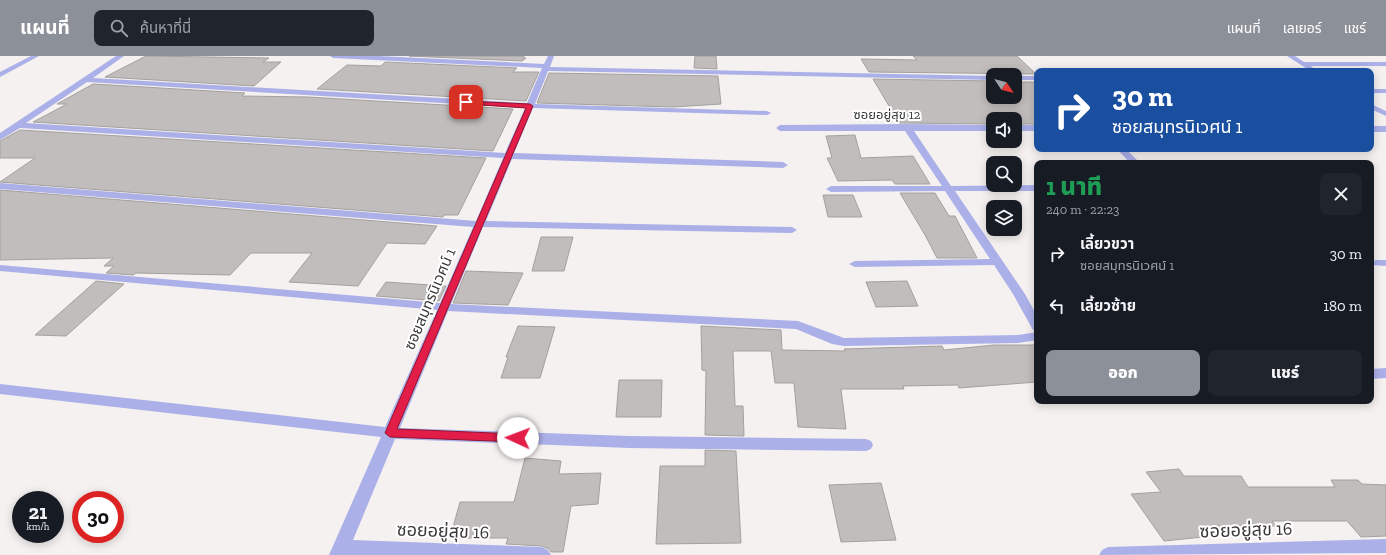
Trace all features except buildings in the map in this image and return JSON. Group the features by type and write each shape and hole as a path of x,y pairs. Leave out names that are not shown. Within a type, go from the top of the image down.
{"street":[{"path":"0,75 36,56"},
{"path":"0,137 121,56"},
{"path":"333,56 986,78"},
{"path":"1290,56 1309,68"},
{"name":"ซอยสมุทรนิเวศน์ 1","path":"340,551 548,64"},
{"path":"1303,64 1386,64"},
{"path":"1022,78 1034,78"},
{"path":"85,80 530,106 768,113"},
{"path":"1374,91 1386,91"},
{"path":"1374,108 1386,114"},
{"path":"19,125 508,156 783,165"},
{"path":"907,127 1019,294 1034,322"},
{"name":"ซอยอยู่สุข 12","path":"780,128 986,128"},
{"path":"1022,128 1034,128"},
{"path":"1374,129 1386,129"},
{"path":"1124,152 1132,160"},
{"path":"0,186 480,224 792,230"},
{"path":"831,189 1034,188"},
{"path":"855,264 997,262"},
{"path":"0,268 444,308 798,325 836,341 844,342 1018,339 1034,336"},
{"path":"1374,374 1386,373"},
{"path":"0,389 390,433 629,442 866,445"},
{"name":"ซอยอยู่สุข 16","path":"1108,555 1386,546"},
{"name":"ซอยอยู่สุข 16","path":"340,551 542,555"}],"route":[{"path":"466,102 530,106 390,433 518,438"}]}
